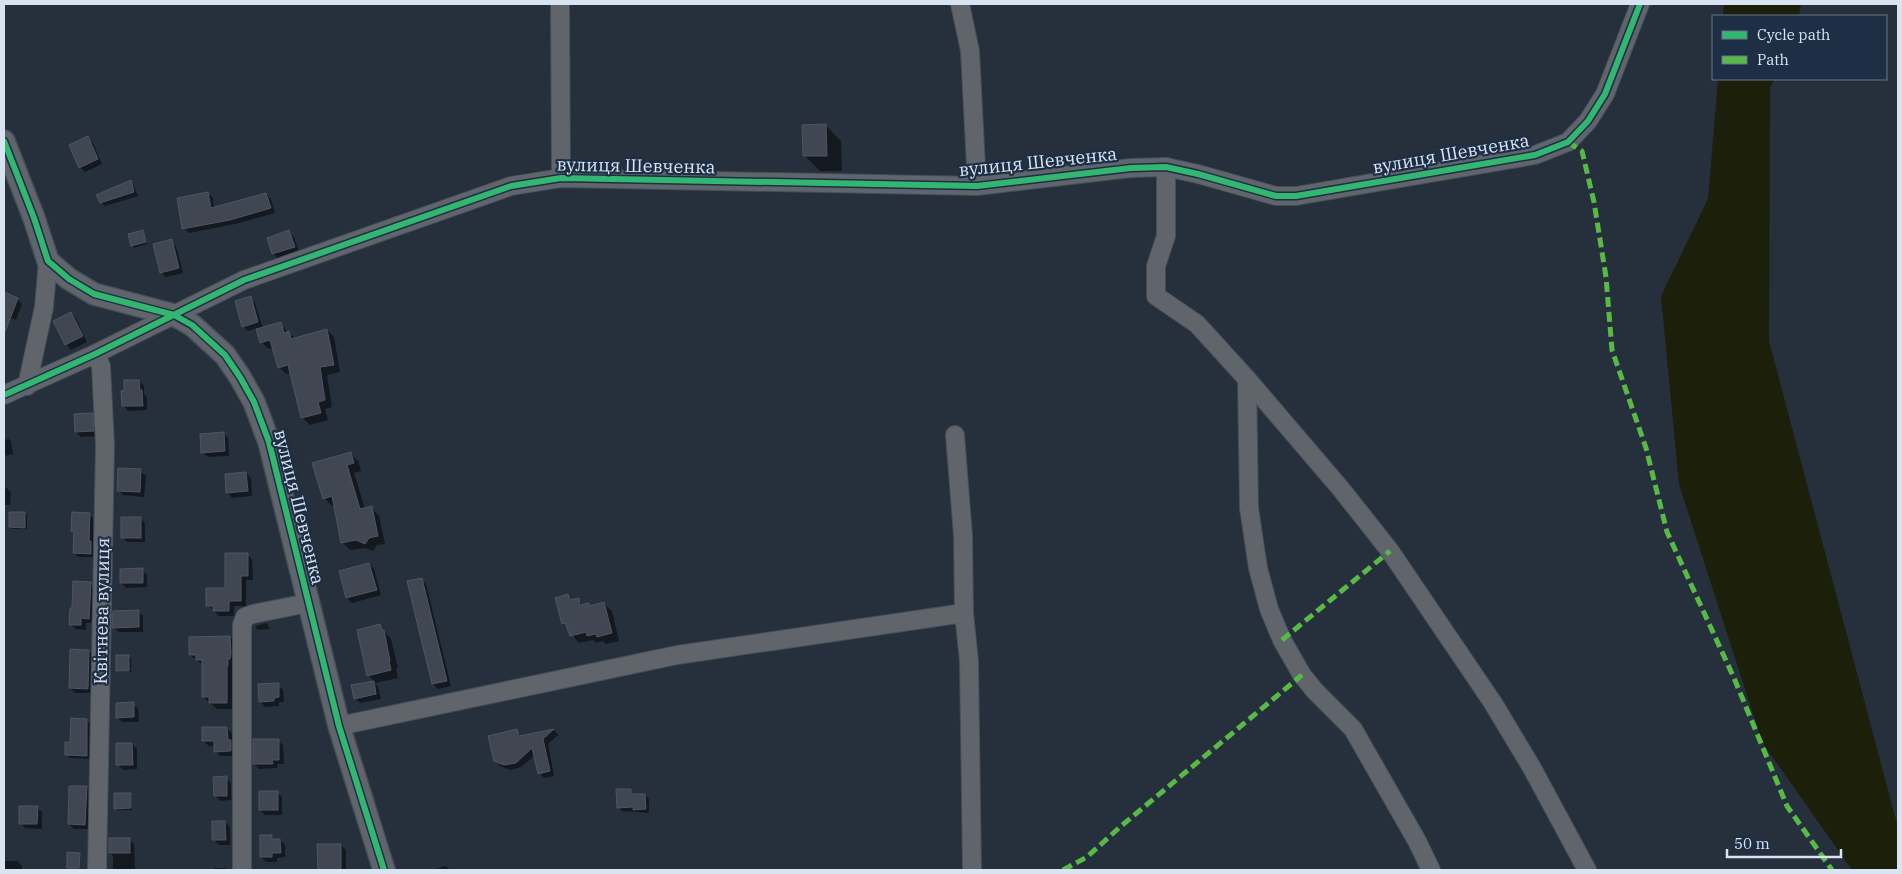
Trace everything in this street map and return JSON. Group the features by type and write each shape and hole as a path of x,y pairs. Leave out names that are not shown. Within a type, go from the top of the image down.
{"street":[{"path":"560,4 561,178"},
{"path":"960,4 970,51 976,186"},
{"name":"вулиця Шевченка","path":"174,315 244,280 511,186 561,178 976,186 1132,168 1166,167 1276,196 1296,196 1535,155 1568,142 1588,121 1606,94 1640,4"},
{"path":"4,141 48,260 44,308 27,386"},
{"path":"1166,167 1166,236 1156,266 1156,296 1197,324 1341,489 1390,551 1493,703 1532,768 1587,870"},
{"path":"48,260 68,279 94,294 174,315"},
{"path":"4,395 95,354 174,315"},
{"name":"вулиця Шевченка","path":"174,315 192,325 225,355 254,402 269,442 339,726 384,870"},
{"name":"Квітнева вулиця","path":"95,354 101,366 105,445 97,870"},
{"path":"1246,379 1249,508 1258,568 1269,609 1282,640 1302,675 1315,692 1353,729 1432,870"},
{"path":"955,435 963,536 964,613 969,661 972,870"},
{"path":"242,870 242,625 245,617 253,614 308,603"},
{"path":"339,726 677,655 964,613"}],"shaded area":[{"path":"1724,4 1801,4 1799,15 1723,15"},
{"path":"1718,80 1774,80 1770,87 1769,341 1898,828 1898,870 1852,870 1762,742 1679,484 1661,296 1708,199"}],"building":[{"path":"826,124 827,156 803,156 802,125"},
{"path":"88,136 98,159 79,168 69,145"},
{"path":"131,180 134,192 100,203 96,195"},
{"path":"208,192 211,208 266,193 271,208 230,220 182,229 177,198"},
{"path":"143,230 146,242 131,246 128,234"},
{"path":"289,230 295,247 272,254 267,238"},
{"path":"172,239 179,268 160,273 153,244"},
{"path":"4,292 18,298 5,332 4,332"},
{"path":"251,296 258,322 242,327 235,301"},
{"path":"71,312 83,336 65,345 53,321"},
{"path":"281,322 284,333 289,331 291,339 327,329 334,365 320,367 325,400 318,402 321,413 301,418 288,365 278,368 270,340 260,343 256,329"},
{"path":"124,380 139,380 143,406 122,406 121,391 124,391"},
{"path":"93,413 94,431 75,432 74,414"},
{"path":"224,432 225,451 201,453 200,434"},
{"path":"351,452 354,463 347,465 360,509 372,506 378,536 369,538 365,544 356,540 341,543 332,496 323,499 312,463"},
{"path":"118,468 141,469 140,492 117,491"},
{"path":"246,472 248,491 226,493 225,474"},
{"path":"9,512 25,512 25,528 9,527"},
{"path":"72,512 90,513 89,541 91,541 91,554 73,553 74,532 71,531"},
{"path":"121,517 141,517 141,538 121,538"},
{"path":"225,553 248,553 248,576 241,576 241,601 229,601 229,611 213,611 213,606 206,606 206,588 225,588"},
{"path":"369,563 377,590 346,598 339,571"},
{"path":"143,568 143,583 120,583 120,569"},
{"path":"422,578 447,681 432,684 407,581"},
{"path":"73,581 91,582 89,619 81,618 81,625 69,625"},
{"path":"568,594 570,600 579,598 580,605 589,603 589,606 604,602 612,633 597,637 596,634 587,636 586,632 570,636 565,623 562,624 555,598"},
{"path":"139,610 139,627 112,628 113,611"},
{"path":"380,624 382,630 384,630 391,670 367,676 357,630"},
{"path":"230,636 231,653 227,666 227,703 209,703 209,697 202,697 202,660 196,660 196,655 189,655 189,637"},
{"path":"70,649 89,650 88,689 69,688"},
{"path":"116,655 129,655 129,671 116,671"},
{"path":"374,681 376,694 354,699 351,685"},
{"path":"279,683 279,697 274,698 274,701 259,702 258,684"},
{"path":"134,702 134,717 116,718 116,703"},
{"path":"71,718 87,719 87,756 65,755 65,742 70,742"},
{"path":"202,727 227,727 228,740 231,740 231,751 214,752 214,741 202,741"},
{"path":"517,729 519,736 554,729 543,739 550,771 538,774 532,748 516,763 504,765 494,761 488,736"},
{"path":"253,739 279,739 279,760 272,760 273,764 253,764"},
{"path":"116,743 132,743 133,765 116,765"},
{"path":"227,776 227,796 214,796 213,777"},
{"path":"69,786 87,786 85,825 68,824"},
{"path":"616,789 631,789 631,794 645,794 646,809 633,810 633,807 617,808"},
{"path":"259,791 278,791 278,810 259,810"},
{"path":"114,793 131,793 131,808 114,809"},
{"path":"19,806 38,806 37,824 19,824"},
{"path":"212,821 225,821 226,840 212,840"},
{"path":"260,835 272,835 272,839 280,839 281,853 272,853 272,857 260,857"},
{"path":"109,838 130,838 130,853 109,853"},
{"path":"317,844 341,844 341,870 318,870"},
{"path":"67,852 80,853 79,868 67,868"}],"marked path":[{"path":"1568,142 1582,151 1594,202 1606,277 1612,350 1646,448 1667,532 1734,678 1787,806 1832,870"},
{"path":"1282,640 1390,551"},
{"path":"1063,870 1087,857 1120,827 1302,675"}],"cycle path":[{"path":"4,395 95,354 244,280 511,186 561,178 977,186 1131,168 1166,167 1276,196 1296,196 1535,155 1568,142 1588,121 1605,94 1640,4"},
{"path":"4,141 34,218 48,261 69,279 94,294 174,315 192,325 225,355 254,402 269,442 339,726 384,870"}]}
